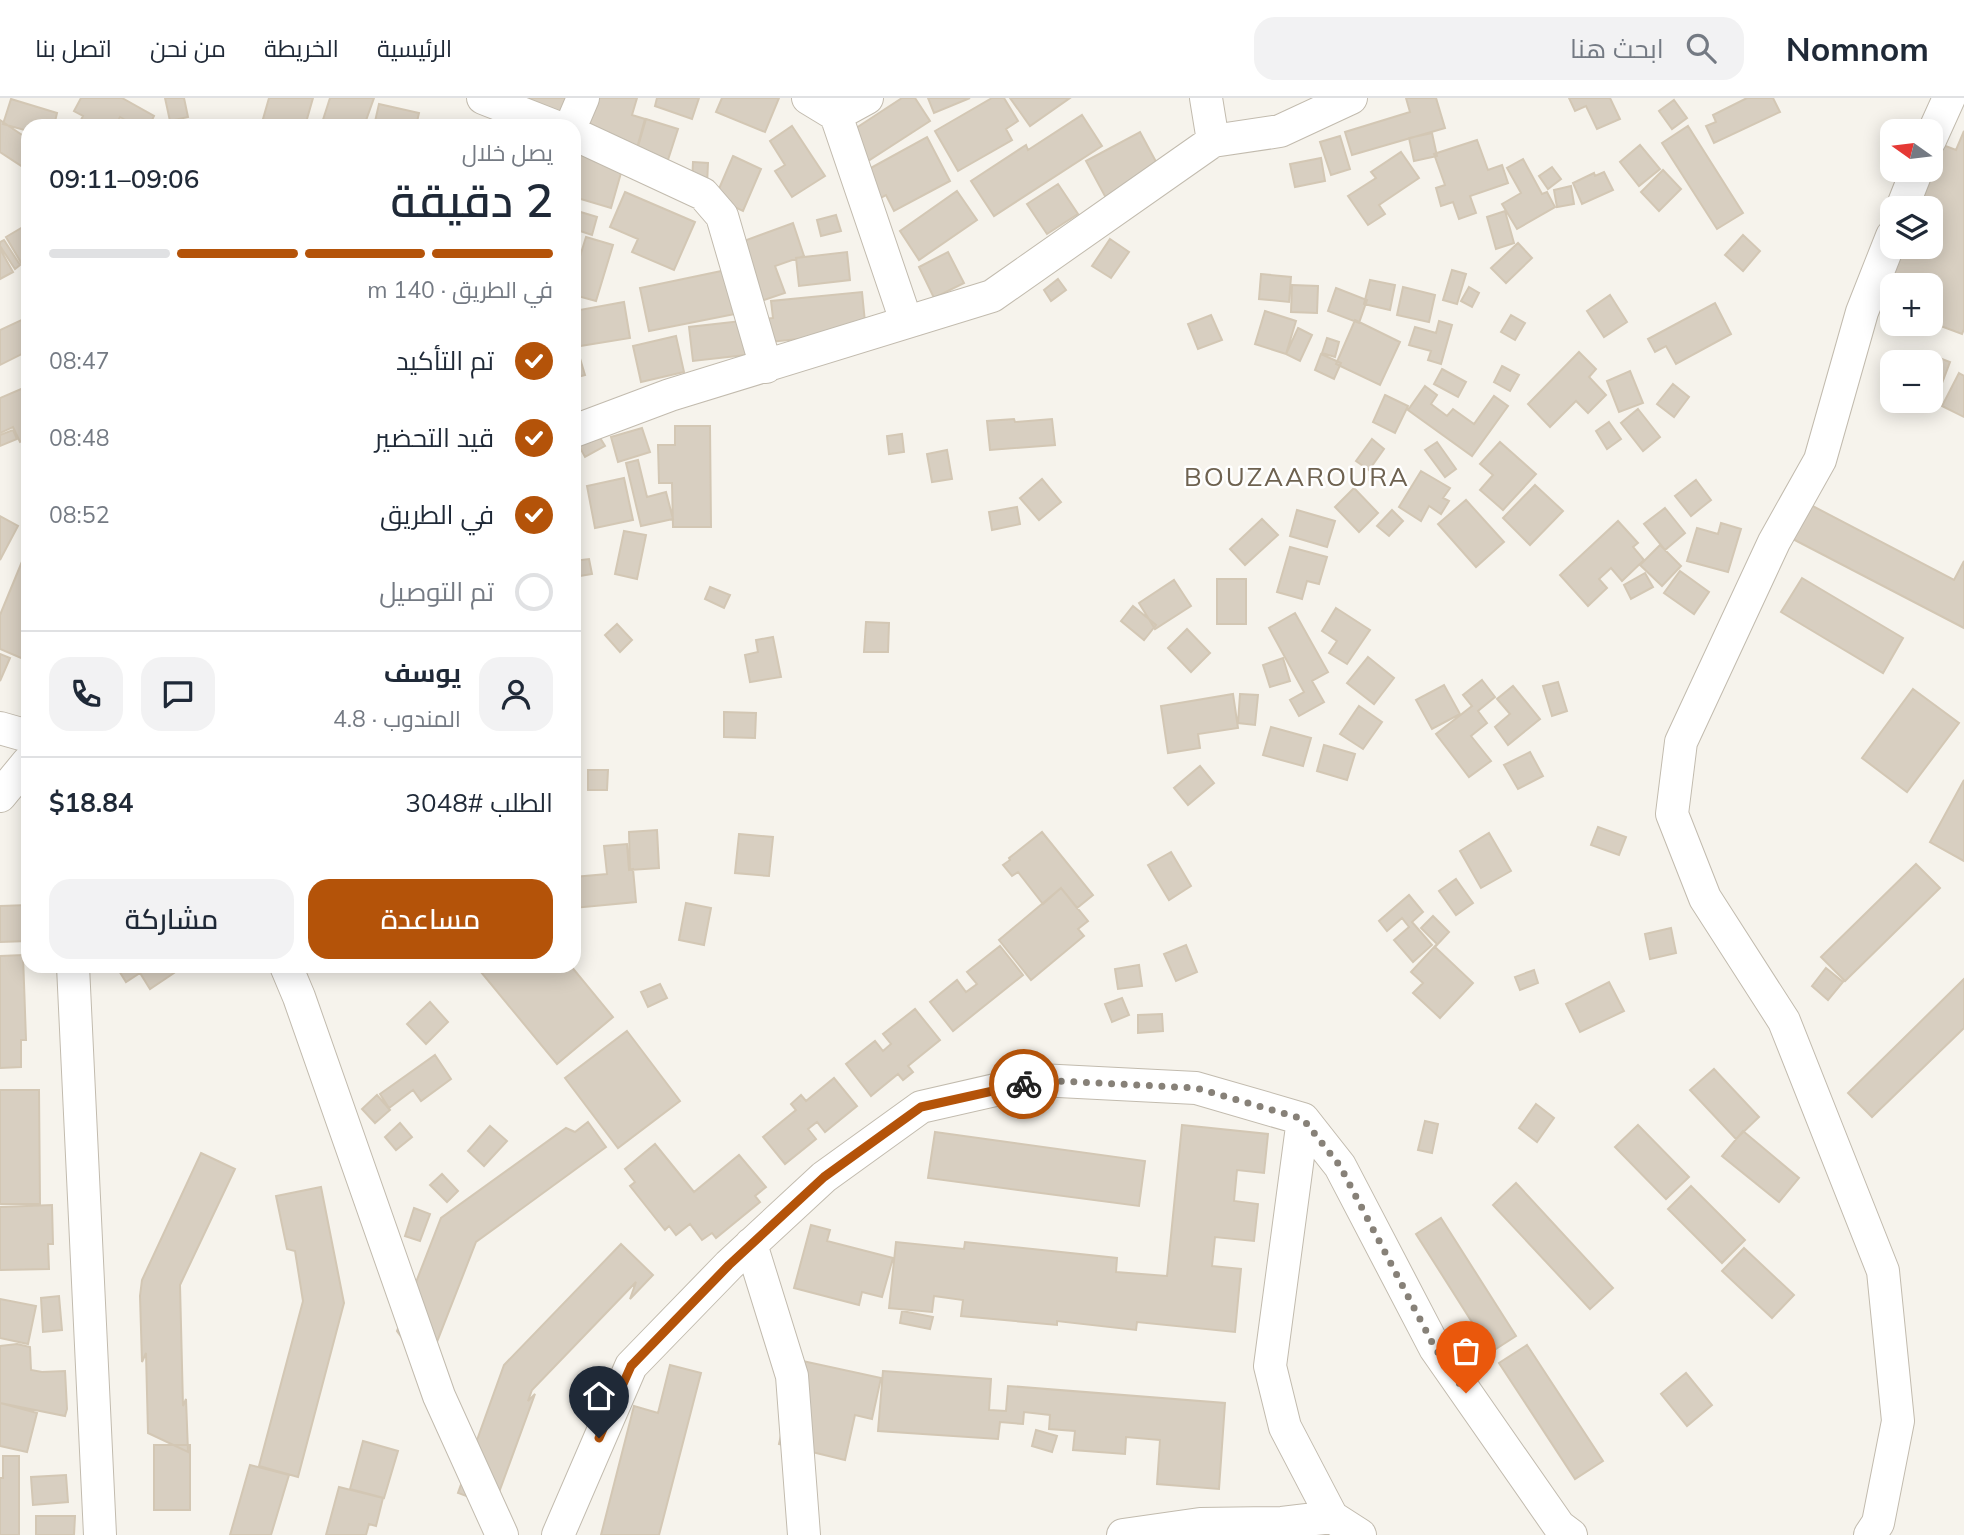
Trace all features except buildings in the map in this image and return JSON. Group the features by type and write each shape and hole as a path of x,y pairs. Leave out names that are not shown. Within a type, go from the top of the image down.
{"street":[{"path":"483,98 536,119"},
{"path":"574,119 583,98"},
{"path":"808,98 836,115 906,321"},
{"path":"836,115 867,98"},
{"path":"1206,98 1213,141"},
{"path":"581,428 670,395 992,296 1213,141 1280,131 1351,98"},
{"path":"1940,119 1949,98"},
{"path":"581,137 703,194 722,216 766,367"},
{"path":"1870,1535 1878,1523 1898,1421 1883,1271 1784,1021 1705,898 1672,814 1681,742 1774,542 1820,460 1862,312 1883,259"},
{"path":"0,728 21,734"},
{"path":"0,796 21,770"},
{"path":"73,973 100,1535"},
{"path":"289,973 375,1209 439,1396 502,1535"},
{"path":"558,1535 631,1366 751,1244 824,1177 921,1107 1039,1080 1196,1088 1303,1119 1340,1166 1435,1348 1559,1526 1571,1535"},
{"path":"1303,1119 1270,1366 1284,1427 1332,1517 1360,1535"},
{"path":"751,1244 792,1376 804,1535"},
{"path":"1123,1535 1200,1524 1282,1523 1332,1517"}],"way so far":[{"path":"1024,1084 1039,1080 1196,1088 1303,1119 1340,1166 1435,1348 1466,1393"}],"district":[{"name":"BOUZAAROURA","path":"1297,476"}],"route":[{"path":"599,1438 631,1366 729,1265 824,1177 921,1107 1024,1084"}]}
